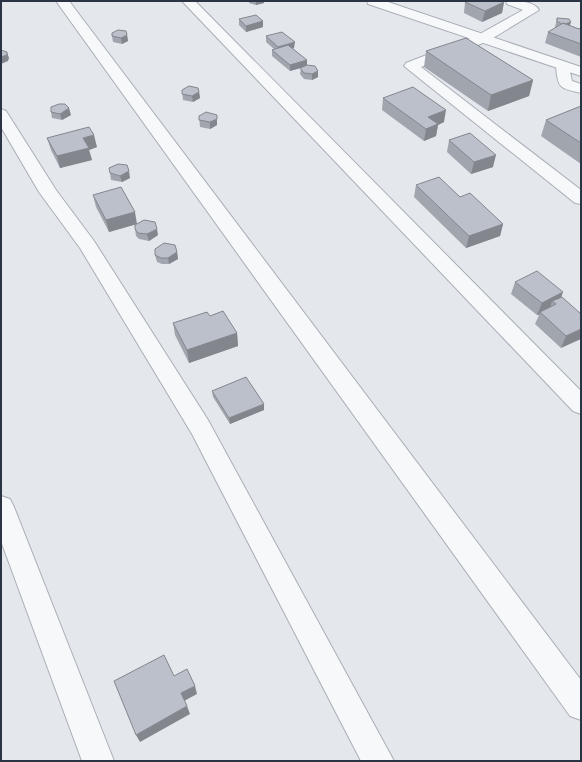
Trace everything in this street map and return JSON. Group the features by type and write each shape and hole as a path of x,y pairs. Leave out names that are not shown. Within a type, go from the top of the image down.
{"street":[{"path":"62,1 581,705"},
{"path":"188,1 581,405"},
{"path":"373,1 581,72"},
{"path":"390,1 447,26"},
{"path":"512,1 533,10 483,38 411,66 581,199"},
{"path":"563,66 565,84 581,89"},
{"path":"1,114 48,192 87,245 200,427 378,761"},
{"path":"1,507 98,761"}],"building":[{"path":"465,2 504,2 485,11"},
{"path":"256,15 263,21 246,26 239,19"},
{"path":"557,18 569,19 571,22 562,24 557,21"},
{"path":"563,23 579,29 581,27 581,44 548,32"},
{"path":"118,30 126,31 127,35 121,38 112,36 112,33"},
{"path":"282,32 295,42 278,47 266,36"},
{"path":"466,38 533,80 491,95 426,51"},
{"path":"288,45 307,60 290,65 272,50"},
{"path":"1,50 7,52 7,55 1,57"},
{"path":"307,65 315,66 318,71 312,74 304,73 300,68"},
{"path":"189,86 198,88 199,92 192,96 182,94 182,90"},
{"path":"413,87 446,110 428,117 438,124 426,129 383,98"},
{"path":"59,104 65,104 69,108 60,114 51,112 51,107"},
{"path":"581,106 581,143 546,120"},
{"path":"206,112 217,115 217,119 210,122 199,120 199,116"},
{"path":"89,127 94,135 83,138 89,148 57,156 47,138"},
{"path":"470,133 496,155 474,162 449,140"},
{"path":"118,164 127,165 129,171 120,176 110,173 109,168"},
{"path":"439,177 460,197 470,193 503,224 469,236 416,185"},
{"path":"121,187 135,212 106,220 93,195"},
{"path":"144,220 155,222 157,229 147,234 138,233 135,229 135,225"},
{"path":"164,243 175,245 177,252 168,258 161,258 155,255 155,249"},
{"path":"537,271 563,292 542,303 515,282"},
{"path":"562,297 581,314 581,329 566,336 540,312 556,304 552,301"},
{"path":"223,311 237,333 187,350 173,323 207,312 210,316"},
{"path":"246,377 264,404 229,418 212,391"},
{"path":"164,655 174,676 187,669 195,686 181,693 187,706 136,735 114,681"}]}
